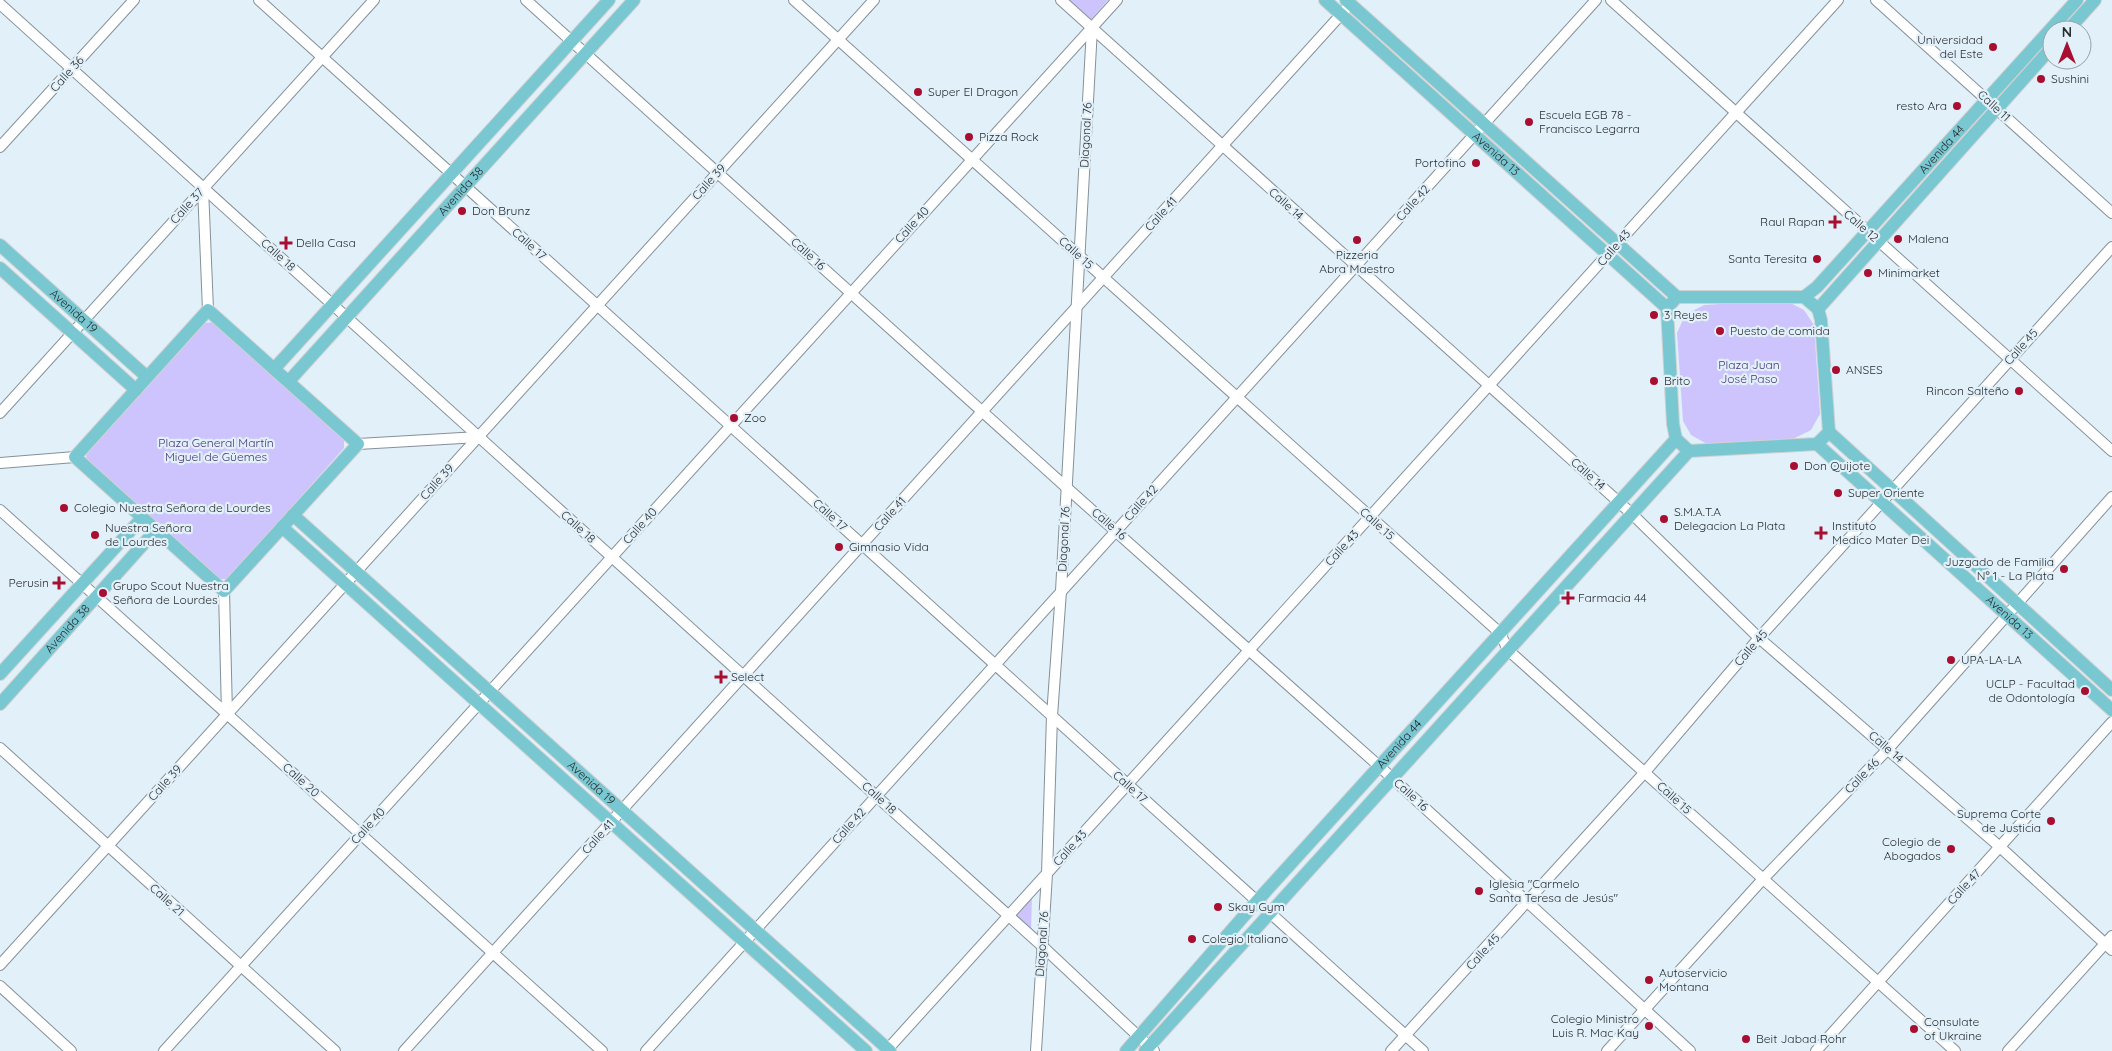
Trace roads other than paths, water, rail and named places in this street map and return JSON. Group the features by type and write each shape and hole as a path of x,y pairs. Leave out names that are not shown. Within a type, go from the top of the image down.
{"main road":[{"name":"Avenida 38","path":"274,369 609,0"},
{"name":"Avenida 38","path":"289,381 634,0"},
{"name":"Avenida 13","path":"1325,0 1667,308"},
{"name":"Avenida 44","path":"1804,296 1817,287 2077,0"},
{"path":"2077,20 2095,0"},
{"name":"Avenida 13","path":"1351,1 1484,124 1677,297"},
{"name":"Avenida 44","path":"1818,309 2042,59"},
{"name":"Avenida 19","path":"0,245 147,377"},
{"name":"Avenida 19","path":"0,268 136,390"},
{"path":"1804,296 1818,309 1821,320 1829,432 1817,444 1689,451 1676,439 1673,424 1667,308 1677,297 1804,296"},
{"path":"208,310 274,369 358,444 224,591 75,457 208,310"},
{"name":"Avenida 13","path":"1829,432 2112,690"},
{"name":"Avenida 44","path":"1126,1051 1257,901 1676,439"},
{"name":"Avenida 13","path":"1817,444 2112,710"},
{"name":"Avenida 44","path":"1150,1049 1270,913 1689,451"},
{"name":"Avenida 19","path":"293,515 888,1050"},
{"name":"Avenida 38","path":"0,674 142,518"},
{"name":"Avenida 19","path":"282,527 866,1051"},
{"name":"Avenida 38","path":"0,704 156,530"}],"street":[{"name":"Calle 36","path":"0,147 134,0"},
{"name":"Calle 17","path":"259,0 1423,1051"},
{"name":"Calle 37","path":"0,412 374,0"},
{"name":"Calle 16","path":"526,0 852,292 1067,488 1379,766 1690,1051"},
{"name":"Calle 15","path":"794,0 1500,633 1508,650 1955,1051"},
{"name":"Calle 39","path":"0,965 874,0"},
{"name":"Calle 14","path":"1061,0 1619,502 1760,638 2110,944"},
{"name":"Calle 40","path":"164,1051 1117,0"},
{"name":"Calle 42","path":"646,1051 1596,0"},
{"name":"Calle 12","path":"1611,0 2112,452"},
{"name":"Calle 43","path":"888,1050 1838,0"},
{"name":"Calle 11","path":"1876,0 2112,213"},
{"name":"Calle 41","path":"404,1051 1351,1"},
{"name":"Calle 18","path":"0,4 1041,945 1139,1036 1150,1049"},
{"name":"Diagonal 76","path":"1036,1051 1041,945 1047,874 1052,716 1061,592 1092,28"},
{"path":"203,188 208,310"},
{"name":"Calle 45","path":"1391,1051 1645,772 1760,638 2112,247"},
{"path":"358,444 479,437"},
{"path":"0,463 75,457"},
{"name":"Calle 46","path":"1608,1051 1644,1008 1763,878 1888,749 2112,497"},
{"name":"Calle 20","path":"0,510 602,1051"},
{"path":"224,591 227,714"},
{"name":"Calle 47","path":"1816,1051 2112,722"},
{"name":"Calle 21","path":"0,748 335,1051"},
{"path":"2008,1051 2110,944"},
{"path":"0,986 72,1051"}],"place":[{"name":"Universidad del Este","path":"1993,47"},
{"name":"Sushini","path":"2041,79"},
{"name":"Super El Dragon","path":"918,92"},
{"name":"resto Ara","path":"1957,106"},
{"name":"Escuela EGB 78 - Francisco Legarra","path":"1529,122"},
{"name":"Pizza Rock","path":"969,137"},
{"name":"Portofino","path":"1476,163"},
{"name":"Don Brunz","path":"462,211"},
{"name":"Raul Rapan","path":"1835,222"},
{"name":"Malena","path":"1898,239"},
{"name":"Pizzeria Abra Maestro","path":"1357,240"},
{"name":"Della Casa","path":"286,243"},
{"name":"Santa Teresita","path":"1817,259"},
{"name":"Minimarket","path":"1868,273"},
{"name":"3 Reyes","path":"1654,315"},
{"name":"Puesto de comida","path":"1720,331"},
{"name":"ANSES","path":"1836,370"},
{"name":"Brito","path":"1654,381"},
{"name":"Rincon Salteño","path":"2019,391"},
{"name":"Zoo","path":"734,418"},
{"name":"Don Quijote","path":"1794,466"},
{"name":"Super Oriente","path":"1838,493"},
{"name":"Colegio Nuestra Señora de Lourdes","path":"64,508"},
{"name":"S.M.A.T.A Delegacion La Plata","path":"1664,519"},
{"name":"Instituto Medico Mater Dei","path":"1821,533"},
{"name":"Nuestra Señora de Lourdes","path":"95,535"},
{"name":"Gimnasio Vida","path":"839,547"},
{"name":"Juzgado de Familia Nº 1 - La Plata","path":"2064,569"},
{"name":"Perusin","path":"59,583"},
{"name":"Grupo Scout Nuestra Señora de Lourdes","path":"103,593"},
{"name":"Farmacia 44","path":"1568,598"},
{"name":"UPA-LA-LA","path":"1951,660"},
{"name":"Select","path":"721,677"},
{"name":"UCLP - Facultad de Odontología","path":"2085,691"},
{"name":"Suprema Corte de Justicia","path":"2051,821"},
{"name":"Colegio de Abogados","path":"1951,849"},
{"name":"Iglesia \"Carmelo Santa Teresa de Jesús\"","path":"1479,891"},
{"name":"Skay Gym","path":"1218,907"},
{"name":"Colegio Italiano","path":"1192,939"},
{"name":"Autoservicio Montana","path":"1649,980"},
{"name":"Colegio Ministro Luis R. Mac Kay","path":"1649,1026"},
{"name":"Consulate of Ukraine","path":"1914,1029"},
{"name":"Beit Jabad Rohr","path":"1746,1039"}],"park label":[{"name":"Plaza Juan José Paso","path":"1749,372"},
{"name":"Plaza General Martín Miguel de Güemes","path":"216,450"}]}
